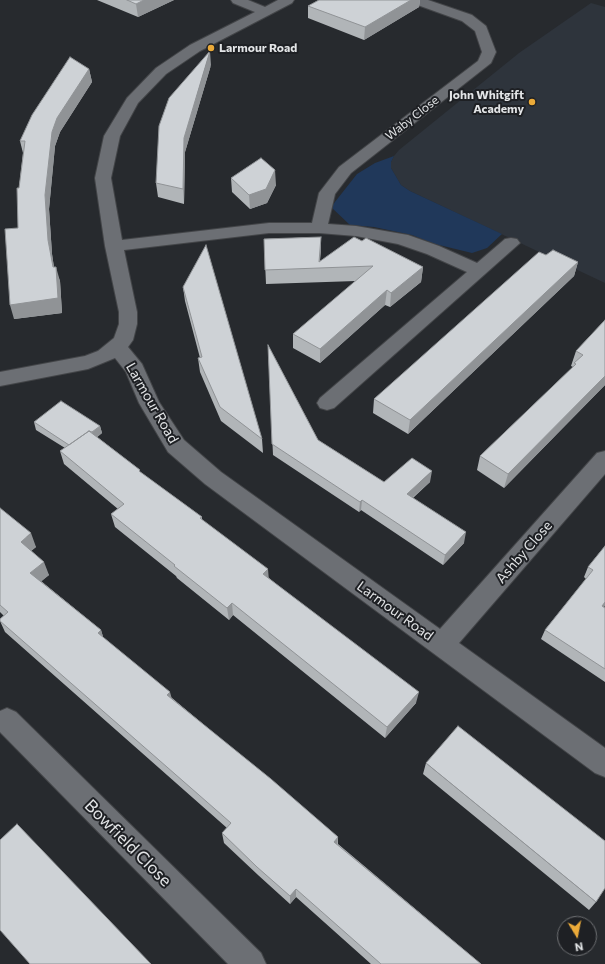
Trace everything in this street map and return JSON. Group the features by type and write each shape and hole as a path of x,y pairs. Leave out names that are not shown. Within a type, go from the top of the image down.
{"street":[{"path":"237,0 265,11"},
{"path":"0,379 88,362 105,356 117,347 123,340 128,324 128,312 114,246 103,178 112,136 132,101 161,71 189,51 288,0"},
{"name":"Waby Close","path":"319,228 326,193 345,170 484,63 489,52 481,29 467,18 416,0"},
{"path":"114,246 269,228 319,228 364,232 402,239 433,250 479,271"},
{"path":"327,403 511,243"},
{"name":"Larmour Road","path":"117,347 135,369 149,403 176,446 213,478 605,764"},
{"name":"Ashby Close","path":"442,645 605,459"},
{"name":"Bowfield Close","path":"7,721 250,964"}],"shaded area":[{"name":"John Whitgift Academy","path":"591,3 605,7 605,283 410,191 401,185 391,168 391,162 399,150 519,53"},
{"path":"394,156 391,162 391,168 401,185 410,191 502,234 487,248 472,253 435,244 412,235 374,227 350,225 331,207 357,174 375,163"}],"building":[{"path":"127,0 144,0 136,4"},
{"path":"319,0 411,0 365,27 308,6"},
{"path":"210,51 184,138 183,189 156,183 159,126 169,98"},
{"path":"70,57 89,69 57,118 52,132 45,195 48,240 53,267 56,267 58,298 10,305 5,229 18,228 17,188 19,188 25,141 20,141 32,115"},
{"path":"261,158 275,170 266,189 249,195 231,178"},
{"path":"321,237 319,262 354,237 362,241 366,238 423,267 391,293 387,290 320,349 293,334 373,266 265,270 264,239"},
{"path":"206,245 262,439 220,407 198,358 202,357 183,287"},
{"path":"553,250 578,262 410,420 374,399 539,252 546,255"},
{"path":"605,320 605,376 508,474 480,456 576,364 574,363 583,355 576,351"},
{"path":"268,345 318,440 384,482 412,458 432,471 407,494 466,532 445,555 362,500 360,502 272,444"},
{"path":"61,401 100,426 92,432 89,431 69,445 34,422"},
{"path":"89,431 268,569 263,574 419,692 387,727 232,603 227,608 111,514 124,504 60,451"},
{"path":"0,508 31,533 21,542 44,562 30,573 101,630 98,633 170,692 167,695 271,779 338,837 334,842 481,964 381,964 296,889 290,896 257,867 222,833 231,823 0,621 0,619 8,612 0,605"},
{"path":"605,546 605,602 602,606 605,608 605,669 545,630 593,570 588,567"},
{"path":"458,726 605,841 605,888 596,902 426,763"},
{"path":"17,824 151,964 30,964 0,930 0,840"}],"place":[{"name":"Larmour Road","path":"211,48"},
{"name":"John Whitgift Academy","path":"532,102"}]}
